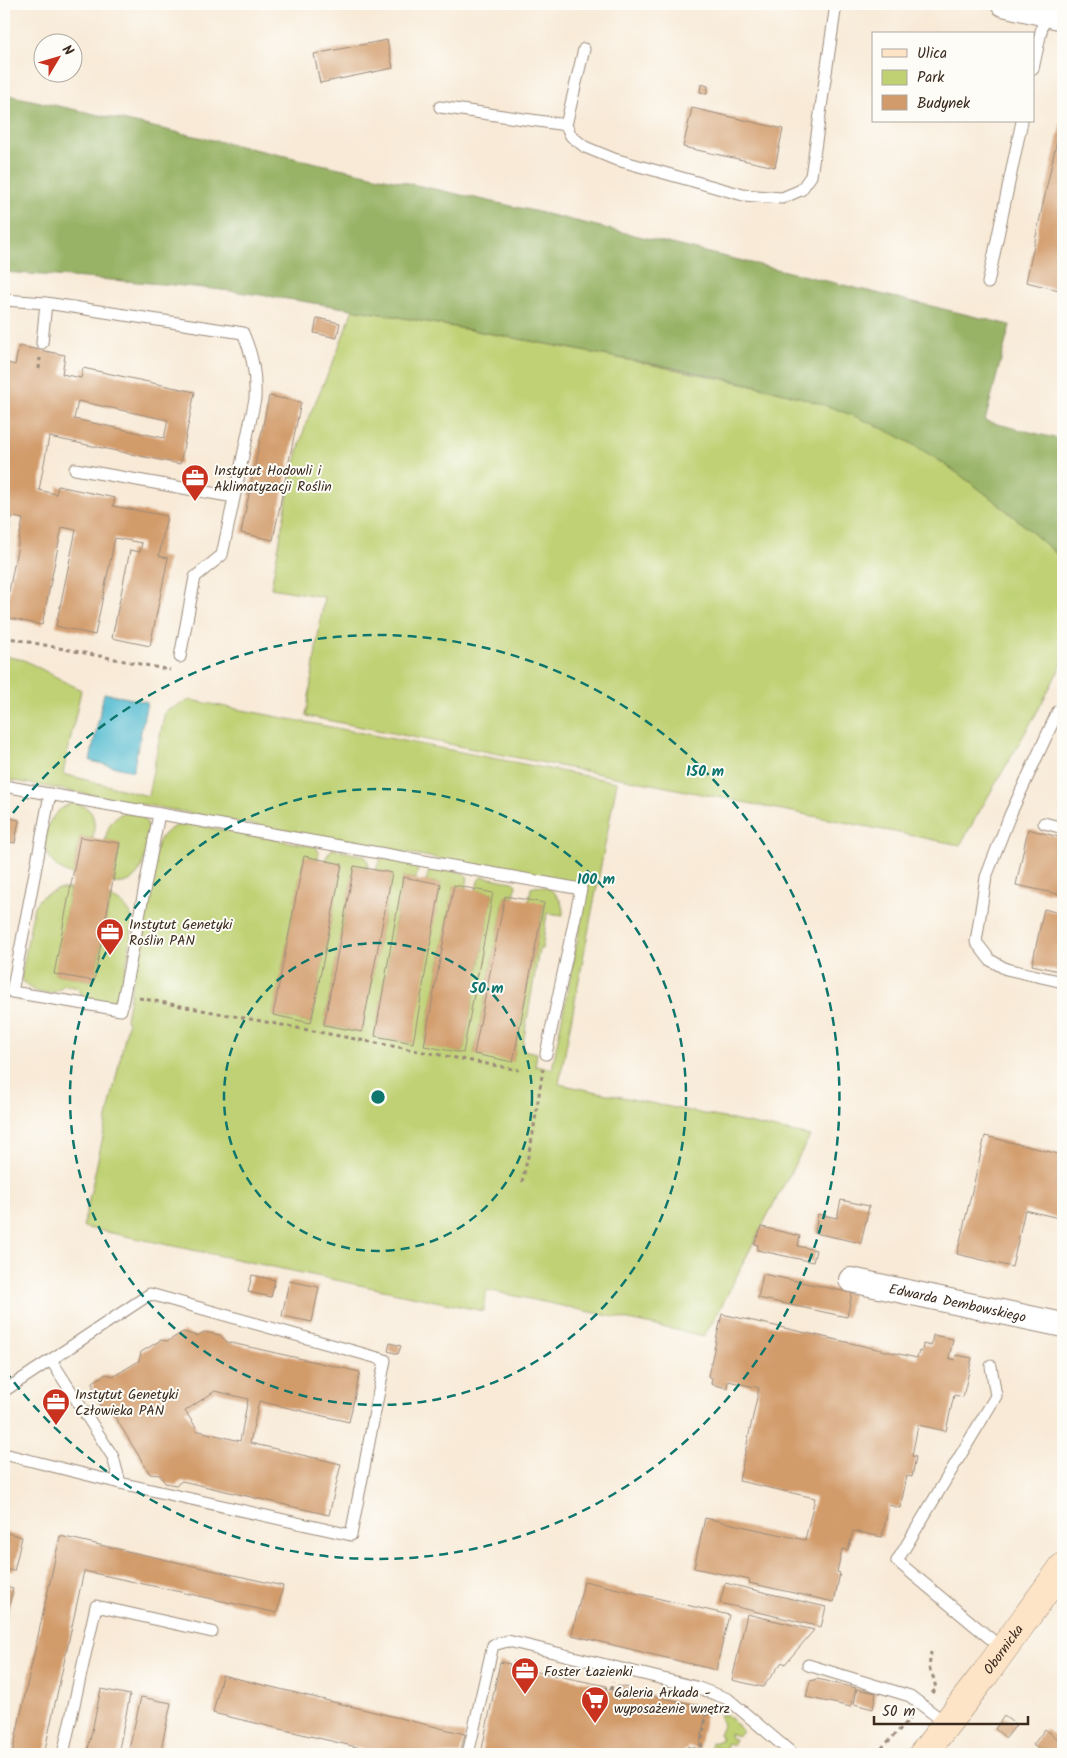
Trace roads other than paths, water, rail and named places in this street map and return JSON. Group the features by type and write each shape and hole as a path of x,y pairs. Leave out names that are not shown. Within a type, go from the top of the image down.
{"main road":[{"name":"Obornicka","path":"923,1754 1063,1567"}],"street":[{"path":"1003,4 1054,16"},
{"name":"Edwarda Dembowskiego","path":"851,1280 1063,1325"}],"lane":[{"path":"584,49 566,125 571,136 584,147 614,159 743,195 782,198 800,190 811,176 836,4"},
{"path":"1034,66 1054,16"},
{"path":"440,107 566,125"},
{"path":"988,283 1022,122"},
{"path":"4,300 46,303 242,333 250,349 256,377 255,399 222,555 195,577 180,657"},
{"path":"42,343 46,303"},
{"path":"76,469 234,497"},
{"path":"1058,711 1010,815 986,877 976,942 990,960 1006,969 1063,982"},
{"path":"4,786 581,889 546,1054"},
{"path":"50,794 8,996 121,1010 159,814"},
{"path":"1044,823 1063,828"},
{"path":"4,1391 150,1294 385,1360 351,1536 120,1483 4,1454"},
{"path":"51,1360 113,1457 120,1483"},
{"path":"991,1366 996,1396 897,1560 1003,1649"},
{"path":"63,1754 96,1606 212,1632"},
{"path":"468,1754 493,1644 508,1641 696,1687 728,1700 793,1754"},
{"path":"808,1665 910,1696 947,1724"}],"water":[{"path":"104,693 147,702 133,771 90,761"}],"place":[{"name":"Instytut Hodowli i Aklimatyzacji Roślin","path":"195,502"},
{"name":"Instytut Genetyki Roślin PAN","path":"110,956"},
{"name":"Instytut Genetyki Człowieka PAN","path":"56,1426"},
{"name":"Foster Łazienki","path":"525,1695"},
{"name":"Galeria Arkada - wyposażenie wnętrz","path":"595,1724"}]}
